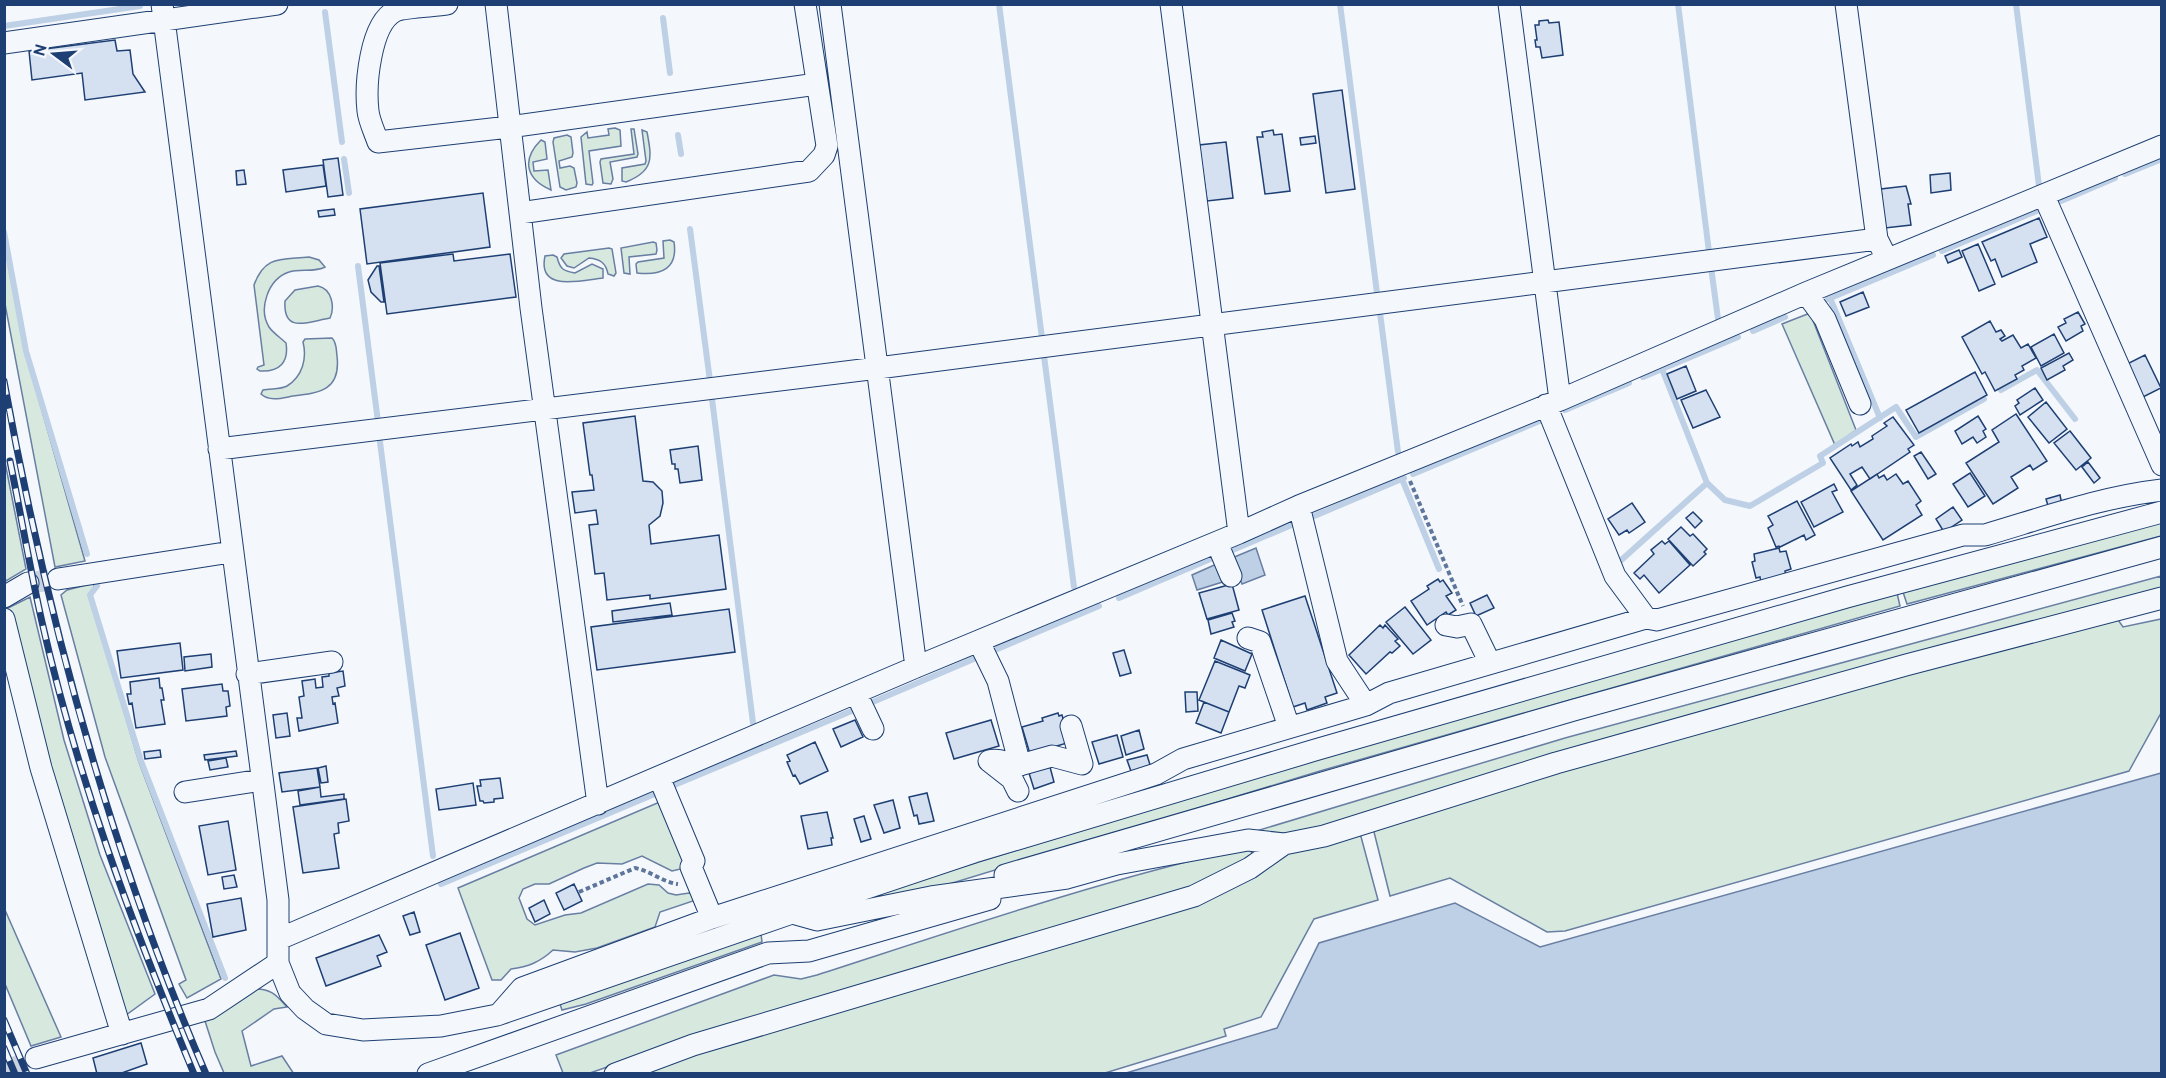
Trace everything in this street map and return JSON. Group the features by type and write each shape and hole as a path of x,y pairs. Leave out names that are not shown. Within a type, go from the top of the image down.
{"street":[{"path":"4,43 163,12 277,4"},
{"path":"447,4 396,10 380,25 373,48 368,102 368,112 378,142 509,127 817,84"},
{"path":"496,4 509,127 598,804"},
{"path":"520,213 808,171 824,155 827,146 805,4"},
{"path":"830,4 916,668"},
{"path":"1171,4 1239,533"},
{"path":"1509,4 1545,282 1553,403 1615,576 1646,618"},
{"path":"1846,4 1877,239 1887,260"},
{"path":"163,12 231,552 278,900 278,963 290,993 305,1009 326,1023 363,1030 441,1026 498,1015 974,852 1326,746 1836,600 2162,512"},
{"path":"279,939 856,693 1217,543 1299,506 1553,403 1806,293 2162,146"},
{"path":"2044,196 2162,465"},
{"path":"219,449 878,368 1877,239"},
{"path":"1806,293 1825,319 1860,404"},
{"path":"2111,499 2130,484 2162,476"},
{"path":"498,1015 522,988 712,918 1156,774 1183,759 1366,705 1389,693 1646,618 1657,620 1963,535 1985,535 2111,499 2162,490"},
{"path":"1299,506 1337,661 1366,705"},
{"path":"1217,543 1231,576"},
{"path":"931,897 1574,710 2162,548"},
{"path":"58,579 231,552"},
{"path":"4,597 28,583"},
{"path":"428,1074 768,953 809,951 1117,864 1248,840 1284,844 1323,836 1612,747 1906,665 2162,598"},
{"path":"4,619 40,768 122,1034"},
{"path":"1446,625 1457,627 1471,624 1490,663"},
{"path":"1248,638 1260,642 1289,727"},
{"path":"979,642 998,681 1020,765"},
{"path":"248,674 332,662"},
{"path":"856,693 873,729"},
{"path":"1018,791 1012,779 989,761 1020,765 1052,756 1082,764 1071,726"},
{"path":"659,777 693,861 691,867 712,918"},
{"path":"185,792 262,780"},
{"path":"615,1074 693,1045 1194,896 1250,868 1284,844"},
{"path":"792,913 817,920 931,897 1067,878"},
{"path":"36,1059 209,1009 278,963"}],"path":[{"path":"1403,464 1471,624"},
{"path":"579,891 635,868 645,870 665,882 675,884 684,884 695,878"}],"shaded area":[{"path":"608,129 620,130 621,146 589,151 593,183 592,185 586,184 581,137 587,132 588,138 609,135"},
{"path":"631,129 634,129 637,157 610,162 613,179 611,184 603,183 601,159 634,154"},
{"path":"642,130 647,132 650,149 649,163 635,178 626,182 622,181 622,168 645,164"},
{"path":"567,135 571,137 573,153 572,157 559,161 560,168 570,166 574,168 577,183 576,187 566,190 560,187 553,142 554,138"},
{"path":"541,140 545,142 547,159 533,162 534,171 548,170 551,190 536,180 529,168 531,155"},
{"path":"663,241 674,242 675,251 671,264 654,273 637,273 636,264 638,262 664,258"},
{"path":"4,242 25,351 85,561 55,567 5,304"},
{"path":"656,243 656,254 629,257 630,274 624,273 621,248"},
{"path":"612,249 616,273 614,276 608,274 604,264 596,259 589,258 574,268 567,266 561,258 564,254"},
{"path":"545,256 557,257 561,267 565,270 575,273 592,264 603,269 603,278 573,282 554,280 544,268"},
{"path":"309,257 319,260 325,267 289,272 275,281 267,295 266,320 269,327 286,343 287,350 278,368 260,371 258,367 264,365 254,285 258,275 263,268 275,261"},
{"path":"318,286 326,291 331,299 330,318 305,323 292,322 285,311 285,301 295,290"},
{"path":"1810,313 1856,430 1835,445 1782,324"},
{"path":"332,338 336,346 337,367 336,376 327,388 312,393 272,399 261,394 263,390 287,386 297,377 304,360 303,342 305,339"},
{"path":"5,462 26,569 6,581 4,575"},
{"path":"2161,522 2161,536 1907,604 1903,592"},
{"path":"2161,576 2159,591 1326,829 1286,834 1243,835 1565,738"},
{"path":"94,583 89,594 139,762 221,979 187,998 179,984 186,980 105,757 61,595 67,590"},
{"path":"1897,593 1900,606 1320,771 923,892 834,909 922,879 1318,759"},
{"path":"30,597 64,740 100,855 155,994 126,1015 48,774 8,608"},
{"path":"2116,617 2123,627 2161,619 2161,713 2129,771 1565,931 1547,932 1450,878 1390,896 1373,828 1552,768"},
{"path":"662,801 686,859 685,868 672,871 642,856 622,864 597,863 549,884 535,884 523,889 519,898 527,919 535,925 565,915 581,913 648,884 659,885 668,893 676,895 689,893 695,895 693,901 660,912 655,927 597,948 575,952 553,950 534,963 511,969 501,980 492,980 458,888"},
{"path":"1360,833 1378,900 1314,919 1261,1017 1224,1029 1226,1036 1105,1073 626,1074 1195,901 1288,851"},
{"path":"1244,848 1251,851 1253,857 1193,891 694,1037 590,1073 563,1073 556,1055 774,975 801,979 817,975 976,923 1136,875"},
{"path":"4,910 61,1037 31,1046 5,984"},
{"path":"761,934 762,942 586,1004 562,1010 560,1004"},
{"path":"254,989 269,991 287,1007 274,1009 242,1031 251,1066 282,1056 294,1074 224,1073 205,1021"}],"water":[{"path":"1256,548 1265,575 1242,584 1232,558"},
{"path":"1221,562 1229,580 1197,590 1192,575"},
{"path":"2161,773 2161,1073 1126,1073 1277,1028 1319,943 1455,903 1540,947"}],"building":[{"path":"1548,20 1549,23 1559,22 1563,55 1542,58 1540,47 1536,47 1535,25 1539,25 1539,21"},
{"path":"115,40 117,51 130,50 133,74 145,92 85,100 82,73 32,80 29,51"},
{"path":"1342,90 1355,189 1326,193 1313,94"},
{"path":"1273,130 1274,135 1282,134 1290,191 1265,194 1257,137 1263,137 1262,132"},
{"path":"1315,136 1316,143 1301,145 1300,138"},
{"path":"1226,142 1233,198 1207,201 1199,145"},
{"path":"338,158 343,195 328,197 323,160"},
{"path":"323,165 326,186 286,192 283,170"},
{"path":"244,170 246,184 237,185 236,171"},
{"path":"1950,173 1951,190 1931,193 1930,175"},
{"path":"1906,186 1911,204 1908,204 1911,225 1885,228 1881,189"},
{"path":"483,193 490,247 367,264 360,209"},
{"path":"334,209 335,215 319,217 318,211"},
{"path":"2039,218 2047,237 2030,244 2037,262 2002,277 1995,259 1991,261 1982,242"},
{"path":"1978,244 1995,284 1979,291 1962,251"},
{"path":"1959,250 1962,257 1948,263 1945,256"},
{"path":"453,254 454,261 510,254 516,297 387,314 380,263"},
{"path":"379,266 384,302 381,302 371,292 368,280"},
{"path":"1863,292 1869,307 1846,316 1840,302"},
{"path":"2078,312 2085,324 2081,326 2083,331 2066,341 2058,327 2066,323 2064,319"},
{"path":"1990,321 1996,332 2001,330 2005,336 2000,339 2002,341 2013,335 2021,348 2028,344 2036,358 2022,366 2024,370 2015,375 2017,379 1995,391 1985,372 1982,374 1962,337"},
{"path":"2054,334 2064,353 2041,366 2031,347"},
{"path":"2069,353 2073,360 2063,366 2065,370 2047,380 2041,368"},
{"path":"2145,355 2161,388 2141,398 2125,365"},
{"path":"1686,366 1696,391 1677,399 1667,374"},
{"path":"1975,372 1987,395 1919,433 1906,410"},
{"path":"2035,388 2043,400 2020,415 2015,406 2019,403 2017,400"},
{"path":"1706,390 1720,417 1693,428 1681,400"},
{"path":"2046,402 2067,429 2049,443 2028,417"},
{"path":"2016,414 2047,461 2033,470 2030,465 2011,477 2018,488 1993,504 1966,463 1999,442 1992,430"},
{"path":"635,416 643,481 653,482 662,491 663,503 660,516 649,525 651,544 719,535 726,589 650,599 650,595 607,600 604,573 595,574 589,525 598,524 596,510 575,513 572,492 594,490 583,423"},
{"path":"1978,416 1986,429 1983,431 1986,437 1977,443 1973,437 1962,444 1955,431"},
{"path":"1893,417 1914,445 1908,449 1910,452 1870,479 1862,467 1850,474 1857,485 1851,490 1830,458 1851,444 1852,446 1858,442 1860,447 1873,439 1872,436 1887,426 1884,423"},
{"path":"2070,431 2091,458 2076,470 2054,443"},
{"path":"698,446 702,480 680,483 678,469 675,469 675,464 672,464 670,450"},
{"path":"1921,452 1936,474 1928,479 1914,456"},
{"path":"2088,462 2100,478 2094,483 2082,467"},
{"path":"1970,473 1985,496 1968,507 1953,484"},
{"path":"1877,474 1879,478 1884,475 1887,480 1896,474 1903,484 1908,481 1921,501 1916,505 1922,515 1883,540 1851,491"},
{"path":"1834,484 1837,490 1832,492 1843,512 1814,527 1801,502"},
{"path":"2060,495 2062,505 2049,509 2046,499"},
{"path":"1797,501 1815,535 1806,540 1804,535 1776,547 1768,528 1773,525 1768,516"},
{"path":"1632,503 1645,522 1629,533 1627,530 1619,535 1608,519"},
{"path":"1953,507 1962,520 1944,532 1936,519"},
{"path":"1693,512 1702,521 1695,528 1686,518"},
{"path":"1681,527 1690,536 1693,534 1707,549 1704,552 1706,554 1693,566 1668,539"},
{"path":"1662,541 1665,544 1669,541 1690,565 1659,593 1644,575 1640,579 1634,573 1654,554 1651,550"},
{"path":"1779,548 1780,552 1786,551 1791,569 1785,571 1786,577 1761,583 1760,577 1756,578 1752,562 1755,561 1754,554"},
{"path":"1438,579 1440,582 1443,580 1452,593 1446,596 1456,610 1448,615 1446,612 1427,625 1411,601 1429,589 1427,586"},
{"path":"1232,584 1239,610 1207,619 1199,593"},
{"path":"1487,595 1494,608 1476,616 1470,603"},
{"path":"1305,596 1337,693 1325,697 1327,703 1307,710 1305,703 1293,707 1262,610"},
{"path":"670,603 672,615 613,622 612,611"},
{"path":"1405,607 1431,640 1413,654 1386,622"},
{"path":"729,609 735,652 597,670 591,627"},
{"path":"1232,613 1235,621 1232,622 1234,627 1211,634 1208,620"},
{"path":"1380,625 1383,628 1385,625 1398,639 1395,641 1400,646 1366,674 1349,655"},
{"path":"1221,640 1252,654 1245,671 1214,658"},
{"path":"180,643 183,670 121,678 117,651"},
{"path":"1124,650 1131,673 1120,676 1113,653"},
{"path":"211,654 212,667 185,671 184,657"},
{"path":"1215,661 1250,675 1245,688 1239,686 1229,712 1199,700"},
{"path":"343,671 345,686 337,688 339,696 332,697 338,723 299,731 297,718 302,718 299,697 304,696 302,681 315,679 316,688 323,687 322,677 329,676 329,673"},
{"path":"159,678 164,700 161,700 165,724 136,728 132,703 129,704 127,694 131,694 130,682"},
{"path":"222,684 223,691 228,691 230,706 226,707 227,716 186,721 182,689"},
{"path":"1185,692 1197,692 1198,711 1186,712"},
{"path":"1204,702 1229,712 1221,733 1196,723"},
{"path":"287,713 290,736 276,738 273,715"},
{"path":"1058,713 1059,716 1062,715 1065,725 1067,743 1030,754 1022,727 1043,721 1042,718"},
{"path":"855,720 863,737 841,747 833,729"},
{"path":"991,720 999,746 954,759 946,733"},
{"path":"1139,730 1144,749 1126,755 1121,736"},
{"path":"1117,735 1123,757 1099,764 1092,742"},
{"path":"815,742 828,771 800,784 795,775 793,776 787,762 790,761 787,755"},
{"path":"160,750 161,757 145,759 144,752"},
{"path":"236,751 237,756 205,760 204,755"},
{"path":"1147,755 1151,768 1132,774 1127,760"},
{"path":"226,758 228,767 210,770 208,761"},
{"path":"326,766 328,782 321,783 318,768"},
{"path":"1050,767 1054,782 1034,789 1029,773"},
{"path":"317,768 320,787 282,792 279,773"},
{"path":"500,778 503,798 494,799 494,802 480,801 477,786 481,786 480,780"},
{"path":"473,783 476,805 439,810 436,789"},
{"path":"320,787 321,797 344,794 344,799 300,805 298,791"},
{"path":"927,793 934,821 919,824 917,815 914,816 909,797"},
{"path":"346,799 349,821 338,823 339,833 334,834 339,868 303,873 293,807"},
{"path":"893,800 900,828 884,833 874,805"},
{"path":"827,812 833,838 831,838 832,845 808,849 801,816"},
{"path":"864,816 871,839 861,842 854,819"},
{"path":"228,821 236,870 208,875 199,826"},
{"path":"234,875 237,887 224,889 222,877"},
{"path":"574,884 582,901 564,910 556,893"},
{"path":"241,898 246,930 213,937 207,904"},
{"path":"544,900 550,914 535,922 529,908"},
{"path":"414,912 420,932 410,935 403,916"},
{"path":"460,933 479,988 445,1000 426,945"},
{"path":"379,935 387,952 377,956 381,966 326,986 316,958"},
{"path":"141,1043 147,1064 119,1074 97,1074 93,1058"}],"waterway":[{"path":"999,4 1042,338"},
{"path":"1340,4 1377,293"},
{"path":"1678,4 1709,252"},
{"path":"2016,4 2039,186"},
{"path":"4,26 140,6"},
{"path":"325,12 342,142"},
{"path":"663,18 670,73"},
{"path":"678,135 681,154"},
{"path":"344,159 349,193"},
{"path":"2125,174 2162,159"},
{"path":"2061,201 2115,178"},
{"path":"1942,251 2039,210"},
{"path":"690,229 710,381"},
{"path":"4,232 26,351 87,554"},
{"path":"1828,299 1933,255"},
{"path":"358,266 378,422"},
{"path":"1711,267 1718,319"},
{"path":"1830,298 1880,418"},
{"path":"1380,313 1398,452"},
{"path":"1753,331 1785,317"},
{"path":"1643,377 1738,337"},
{"path":"1044,356 1074,587"},
{"path":"1618,563 1707,483 1662,369"},
{"path":"2001,390 2037,370 2075,419"},
{"path":"1565,410 1629,383"},
{"path":"712,399 753,723"},
{"path":"1707,483 1725,500 1750,506 1823,463 1820,456 1896,407 1916,437 1984,399"},
{"path":"1413,474 1542,420"},
{"path":"380,442 433,856"},
{"path":"1312,517 1404,478"},
{"path":"1402,479 1439,569"},
{"path":"1228,552 1294,524"},
{"path":"1119,598 1215,557"},
{"path":"97,586 90,595 141,761 225,978"},
{"path":"995,650 1099,606"},
{"path":"868,704 976,658"},
{"path":"672,786 854,710"},
{"path":"441,884 657,793"}],"tunnel":[{"path":"28,583 58,579"},
{"path":"4,1072 36,1058"}],"railway":[{"path":"4,381 40,558 85,733 140,905 206,1074"},
{"path":"10,461 42,622 89,794 128,907 194,1074"},
{"path":"4,1020 27,1074"},
{"path":"4,1048 15,1074"}]}
